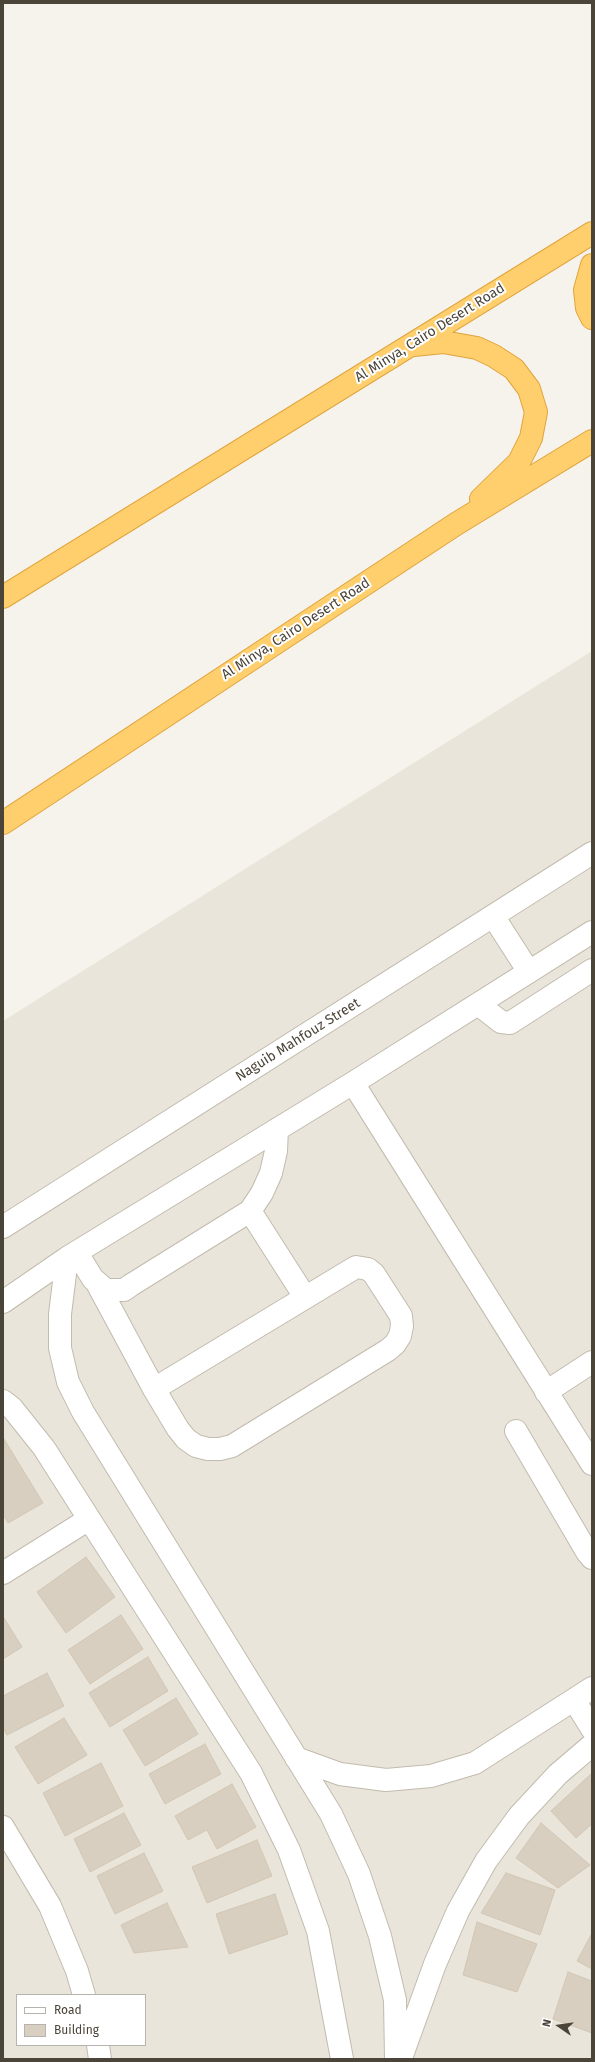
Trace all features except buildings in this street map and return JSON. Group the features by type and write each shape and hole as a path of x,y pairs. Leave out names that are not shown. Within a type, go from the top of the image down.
{"highway":[{"name":"Al Minya, Cairo Desert Road","path":"3,597 592,232"},
{"path":"592,265 585,290 587,308 592,318"},
{"path":"411,345 443,342 477,348 494,356 514,369 529,389 536,412 532,438 519,462 456,524"},
{"name":"Al Minya, Cairo Desert Road","path":"3,823 456,524 592,441"}],"street":[{"name":"Naguib Mahfouz Street","path":"3,1227 592,853"},
{"path":"493,916 528,972"},
{"path":"3,1302 72,1256 353,1083 592,932"},
{"path":"478,1004 501,1022 510,1023 592,970"},
{"path":"353,1083 592,1464"},
{"path":"98,1285 106,1290 124,1290 250,1211 262,1193 271,1173 276,1151 277,1129"},
{"path":"250,1211 304,1297"},
{"path":"72,1256 98,1285 154,1389 186,1439 196,1446 208,1449 220,1449 232,1446 388,1350 395,1344 400,1336 402,1326 401,1316 374,1274 368,1269 356,1267 350,1269 154,1389"},
{"path":"72,1256 60,1314 60,1348 68,1382 83,1412 331,1814 359,1874 380,1936 394,2000 396,2059"},
{"path":"546,1392 592,1362"},
{"path":"3,1401 12,1408 44,1448 251,1772 289,1850 318,1931 342,2059"},
{"path":"516,1431 587,1552 592,1558"},
{"path":"3,1573 89,1519"},
{"path":"296,1758 340,1774 386,1780 431,1776 475,1763 592,1688"},
{"path":"574,1700 592,1729"},
{"path":"400,2059 435,1964 458,1911 486,1861 519,1816 558,1774 592,1745"},
{"path":"7,1841 50,1906 77,1970 84,1994"},
{"path":"98,2046 100,2059"}],"shaded area":[{"path":"592,651 592,2059 3,2059 3,1021"}]}
